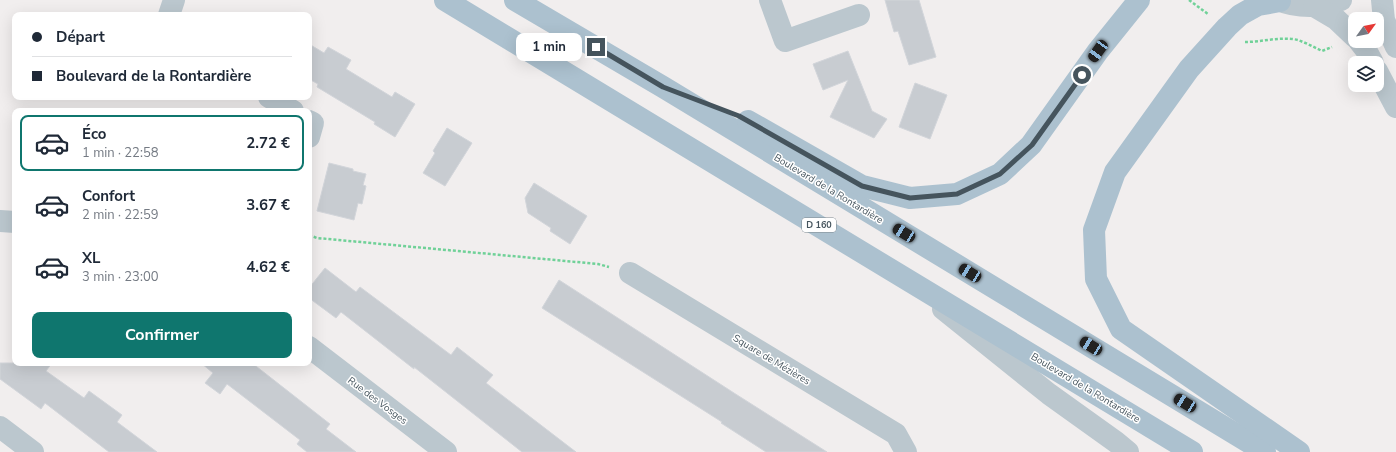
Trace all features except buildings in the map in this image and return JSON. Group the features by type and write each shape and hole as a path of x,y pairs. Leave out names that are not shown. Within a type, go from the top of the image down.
{"main road":[{"name":"Boulevard de la Rontardière","path":"445,0 907,278 1192,452"},
{"name":"Boulevard de la Rontardière","path":"515,0 663,87 1265,452"},
{"path":"663,87 739,116 862,186 910,198 957,194 1000,174 1032,145 1098,51 1139,0"},
{"path":"1279,0 1258,4 1240,15 1227,27 1189,69 1115,172 1094,230 1096,279 1121,329 1299,452"}],"street":[{"path":"170,12 174,0"},
{"path":"770,0 785,41 859,15"},
{"path":"1279,0 1297,5 1314,6 1341,0"},
{"path":"1382,0 1384,20 1396,48"},
{"path":"1314,6 1336,19 1348,30"},
{"path":"1384,84 1396,107"},
{"path":"274,100 288,108"},
{"path":"0,221 12,222"},
{"name":"Square de Mézières","path":"630,272 896,434 906,452"},
{"path":"907,278 962,325 1049,394 1128,452"},
{"name":"Rue des Vosges","path":"312,350 446,452"},
{"path":"0,427 33,452"}],"path":[{"path":"1189,0 1227,27 1243,42 1260,42 1280,38 1298,40 1322,51 1348,40"},
{"path":"312,236 317,238 598,264 630,272"}],"route":[{"path":"596,47 663,87 739,116 862,186 910,198 957,194 1000,174 1032,145 1082,75"}]}
